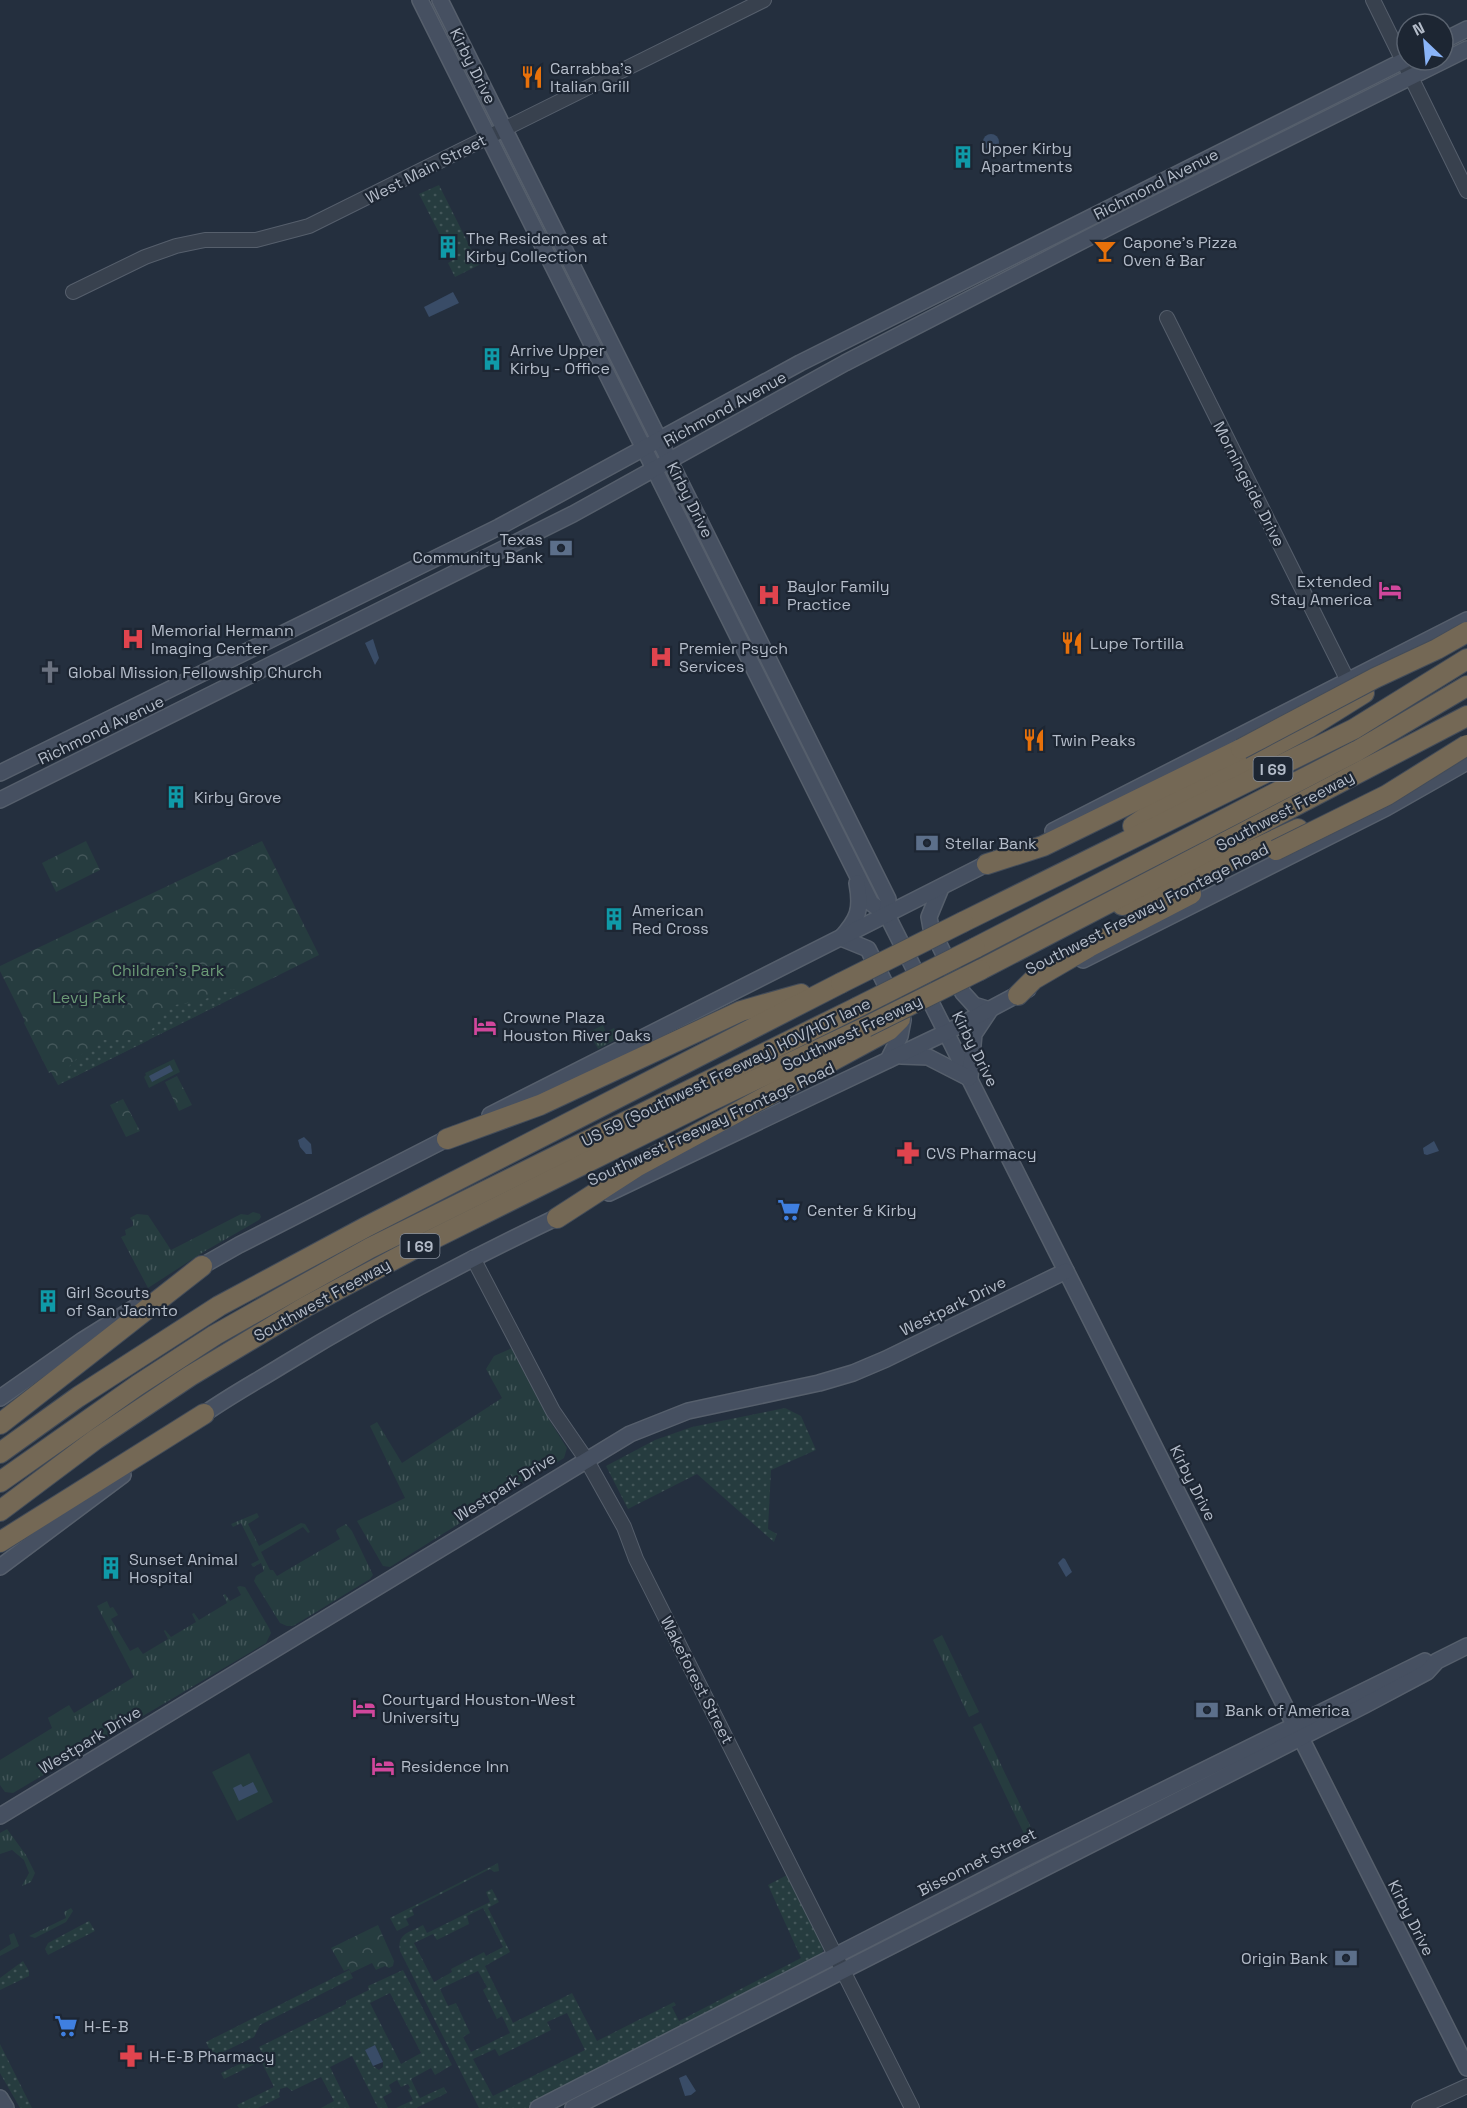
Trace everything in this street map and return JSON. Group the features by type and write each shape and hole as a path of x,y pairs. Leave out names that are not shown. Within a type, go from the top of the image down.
{"highway":[{"path":"1072,867 1162,806 1308,728 1441,645 1467,626"},
{"path":"987,864 1043,846 1241,749 1467,632"},
{"name":"I 69","path":"0,1453 78,1397 219,1306 366,1227 841,983 1354,729 1467,659"},
{"name":"US 59 (Southwest Freeway) HOV/HOT lane","path":"0,1482 138,1384 215,1335 370,1248 975,948 1357,751 1467,686"},
{"name":"Southwest Freeway","path":"0,1511 96,1439 162,1395 305,1307 421,1245 683,1114 869,1033 915,1002 1467,716"},
{"path":"1093,911 1153,897 1467,746"},
{"path":"1018,995 1034,979 1089,947 1387,795 1467,746"},
{"path":"447,1139 540,1105 741,1011 841,983"},
{"path":"557,1218 636,1167 869,1033"},
{"path":"0,1424 202,1266"},
{"path":"0,1542 204,1414"}],"main road":[{"name":"Kirby Drive","path":"420,0 871,903 887,915 947,1032 1467,2068"},
{"name":"Kirby Drive","path":"440,0 888,898 887,915"},
{"name":"Richmond Avenue","path":"0,801 564,519 827,372 1113,225 1467,49"},
{"name":"Richmond Avenue","path":"0,773 499,527 800,363 1395,65"},
{"path":"1244,140 1251,156"},
{"path":"1106,209 1113,225"},
{"path":"346,601 356,622"},
{"path":"0,1398 82,1340 202,1266 257,1236 486,1117 1467,620"},
{"path":"49,748 60,770"},
{"name":"Southwest Freeway Frontage Road","path":"0,1567 204,1414 341,1331 473,1258 947,1032 1069,967 1386,808 1467,762"},
{"path":"841,938 856,921 859,910 860,894 855,869"},
{"path":"841,938 868,949 903,1020 893,1058 928,1057 969,1078 974,1034 990,1010 974,1005 963,993 931,928 929,917 941,888"},
{"name":"Westpark Drive","path":"0,1816 630,1434 671,1416 725,1402 819,1383 866,1368 1066,1271"},
{"name":"Bissonnet Street","path":"538,2108 834,1954 1149,1796 1427,1672 1437,1661 1467,1646"},
{"name":"Bissonnet Street","path":"573,2108 1156,1811 1298,1731"},
{"path":"1149,1796 1156,1811"},
{"path":"0,2098 6,2108"}],"street":[{"name":"West Main Street","path":"73,292 145,257 176,246 205,240 256,240 309,226 764,0"},
{"path":"1373,0 1395,41"},
{"path":"1409,72 1467,191"},
{"name":"Morningside Drive","path":"1167,318 1348,681"},
{"name":"Wakeforest Street","path":"473,1258 553,1411 586,1459 624,1527 641,1569 912,2108"},
{"path":"1419,2108 1467,2086"}],"green space":[{"path":"439,185 479,265 455,277 448,263 453,260 419,194"},
{"path":"86,841 100,870 56,892 42,863"},
{"name":"Levy Park","path":"262,841 319,955 58,1085 51,1072 49,1073 24,1023 0,971 0,966"},
{"path":"232,989 244,992 158,1035 148,1033 155,1026 158,1014 169,1006 200,1001"},
{"path":"603,1025 606,1032 614,1028 619,1038 598,1049 589,1032"},
{"path":"102,1040 149,1040 58,1085 71,1065"},
{"path":"174,1059 180,1072 149,1088 144,1077 145,1073"},
{"path":"177,1076 192,1105 179,1111 165,1082"},
{"path":"123,1099 140,1131 126,1137 110,1105"},
{"path":"253,1212 260,1214 259,1220 148,1288 121,1237 126,1235 125,1230 133,1226 130,1218 137,1214 148,1215 171,1250 241,1214 248,1215"},
{"path":"512,1348 548,1418 567,1448 564,1458 390,1567 383,1566 357,1521 405,1498 370,1426 377,1422 402,1463 502,1398 486,1369 494,1356"},
{"path":"785,1408 801,1416 816,1450 771,1470 768,1529 777,1534 774,1542 697,1474 628,1509 606,1466 655,1440 692,1427"},
{"path":"257,1513 259,1517 248,1524 259,1546 301,1523 305,1524 310,1532 308,1533 303,1527 261,1552 270,1570 273,1570 277,1576 340,1539 336,1531 346,1524 352,1531 373,1575 293,1626 280,1623 254,1581 256,1576 264,1571 261,1563 253,1567 251,1564 259,1560 241,1523 233,1527 231,1524"},
{"path":"237,1587 245,1587 269,1628 271,1633 266,1643 13,1793 5,1792 0,1785 0,1760 52,1728 48,1718 69,1705 74,1713 134,1677 97,1606 107,1601 110,1608 113,1607 118,1615 111,1619 130,1651 138,1647 143,1654 168,1639 165,1630 171,1637 196,1622 192,1614 194,1613 199,1620 227,1603 223,1595 225,1594 230,1601 241,1595"},
{"path":"942,1635 979,1712 969,1717 933,1640"},
{"path":"981,1723 1034,1834 1026,1838 973,1727"},
{"path":"249,1753 273,1802 237,1821 212,1772"},
{"path":"7,1829 26,1855 35,1873 31,1882 22,1886 29,1873 24,1860 12,1850 0,1854 0,1833"},
{"path":"498,1863 499,1871 494,1872 490,1869 412,1909 414,1915 406,1919 409,1925 397,1931 390,1918"},
{"path":"789,1874 824,1948 821,1957 529,2108 479,2108 400,1951 400,1940 405,1934 423,1925 427,1933 490,1902 486,1892 492,1889 499,1902 488,1908 510,1952 485,1966 513,2023 572,1993 597,2041 674,2002 676,2005 672,2007 679,2021 801,1958 768,1885","holes":["483,1908 503,1947 486,1956 484,1952 451,1969 452,1972 434,1982 414,1943 433,1934 437,1940 469,1924 467,1916","478,1971 487,1987 483,1990 497,2019 502,2016 510,2033 471,2052 463,2037 470,2033 456,2003 448,2006 440,1989","567,2013 585,2050 493,2096 473,2059 495,2049 499,2056 551,2030 547,2022"]},
{"path":"71,1908 73,1911 66,1922 35,1938 29,1936 66,1918 64,1912"},
{"path":"89,1921 95,1931 48,1955 45,1949 48,1943"},
{"path":"378,1925 394,1961 393,1966 389,1968 385,1966 376,1970 372,1963 351,1973 349,1969 344,1971 331,1948"},
{"path":"14,1933 19,1946 0,1956 0,1951 11,1944 9,1935"},
{"path":"23,1961 29,1971 29,1976 0,1990 0,1978"},
{"path":"349,1970 353,1978 260,2025 254,2037 213,2057 206,2042"},
{"path":"403,1970 452,2065 435,2075 431,2068 411,2079 420,2098 444,2087 447,2093 416,2108 396,2108 413,2100 408,2084 401,2087 397,2080 389,2085 392,2092 383,2097 388,2108 378,2108 352,2056 330,2067 350,2108 321,2108 334,2101 321,2077 292,2091 287,2087 280,2089 280,2097 258,2108 239,2108 237,2105 274,2087 261,2061 224,2079 221,2073 262,2053 259,2047 346,2004 346,2001 369,1990 368,1986","holes":["390,1993 421,2053 401,2064 370,2003","375,2045 383,2061 383,2067 379,2070 373,2066 365,2050"]},
{"path":"784,1988 751,2010 558,2108 549,2108"},
{"path":"0,2044 32,2108 20,2108 0,2073"}],"water":[{"path":"988,134 994,134 999,142 997,148 988,150 983,145 983,139"},
{"path":"453,292 459,303 429,317 424,307"},
{"path":"373,639 379,658 375,665 365,643"},
{"path":"170,1065 173,1071 152,1082 149,1076"},
{"path":"304,1137 311,1144 312,1154 306,1154 300,1147 298,1140"},
{"path":"1434,1141 1439,1151 1424,1154 1423,1148"},
{"path":"1063,1558 1072,1572 1066,1577 1058,1563"},
{"path":"253,1782 258,1792 239,1801 233,1788 241,1784 243,1787"},
{"path":"375,2045 383,2062 373,2066 365,2050"},
{"path":"686,2075 696,2091 685,2096 679,2078"}],"place":[{"name":"Carrabba's Italian Grill","path":"532,77"},
{"name":"Upper Kirby Apartments","path":"963,157"},
{"name":"The Residences at Kirby Collection","path":"448,247"},
{"name":"Capone's Pizza Oven & Bar","path":"1105,251"},
{"name":"Arrive Upper Kirby - Office","path":"492,359"},
{"name":"Texas Community Bank","path":"561,548"},
{"name":"Extended Stay America","path":"1390,590"},
{"name":"Baylor Family Practice","path":"769,595"},
{"name":"Memorial Hermann Imaging Center","path":"133,639"},
{"name":"Lupe Tortilla","path":"1072,643"},
{"name":"Premier Psych Services","path":"661,657"},
{"name":"Global Mission Fellowship Church","path":"50,672"},
{"name":"Twin Peaks","path":"1034,740"},
{"name":"Kirby Grove","path":"176,797"},
{"name":"Stellar Bank","path":"927,843"},
{"name":"American Red Cross","path":"614,919"},
{"name":"Crowne Plaza Houston River Oaks","path":"485,1026"},
{"name":"CVS Pharmacy","path":"908,1153"},
{"name":"Center & Kirby","path":"789,1210"},
{"name":"Girl Scouts of San Jacinto","path":"48,1301"},
{"name":"Sunset Animal Hospital","path":"111,1568"},
{"name":"Courtyard Houston-West University","path":"364,1708"},
{"name":"Bank of America","path":"1207,1710"},
{"name":"Residence Inn","path":"383,1766"},
{"name":"Origin Bank","path":"1346,1958"},
{"name":"H-E-B","path":"66,2026"},
{"name":"H-E-B Pharmacy","path":"131,2056"}],"park label":[{"name":"Children's Park","path":"168,970"}]}
